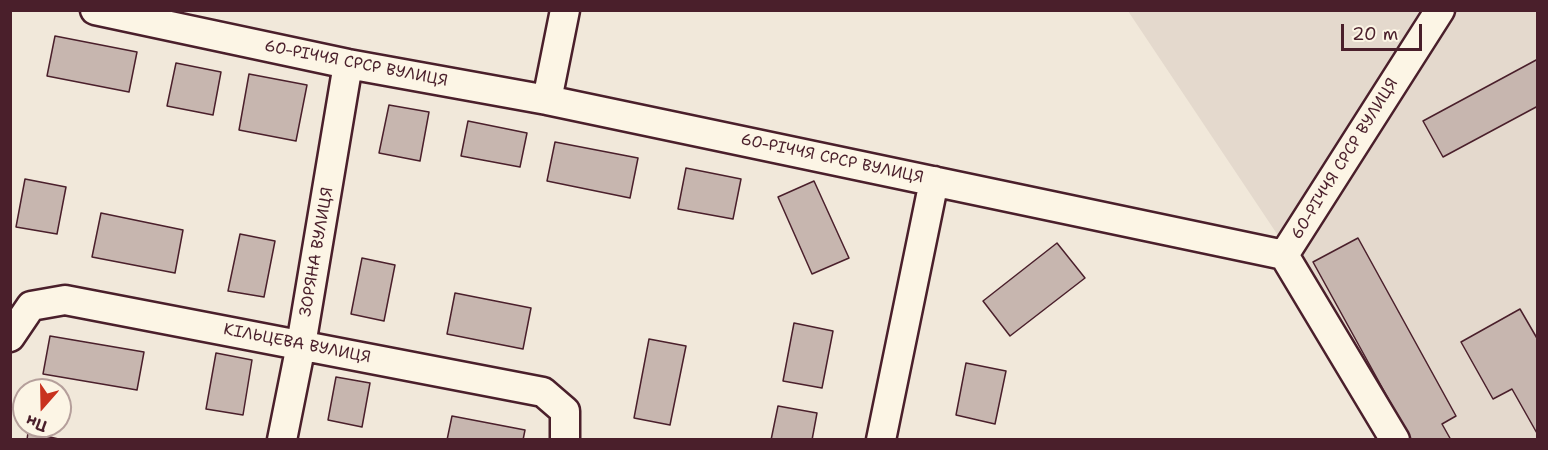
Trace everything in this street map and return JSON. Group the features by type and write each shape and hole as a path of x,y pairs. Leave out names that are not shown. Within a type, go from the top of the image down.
{"street":[{"name":"60-РІЧЧЯ СРСР ВУЛИЦЯ","path":"95,10 348,64 547,100 1284,255 1440,10"},
{"path":"547,100 565,10"},
{"name":"ЗОРЯНА ВУЛИЦЯ","path":"282,440 301,345 348,64"},
{"path":"881,440 934,181"},
{"path":"1284,255 1395,440"},
{"name":"КІЛЬЦЕВА ВУЛИЦЯ","path":"10,337 32,306 65,300 543,392 565,411 565,440"}],"shaded area":[{"path":"1128,11 1537,11 1537,439 1414,439"}],"building":[{"path":"55,36 137,52 129,92 47,76"},
{"path":"1538,59 1538,106 1443,157 1423,121"},
{"path":"176,63 221,72 213,115 167,106"},
{"path":"249,74 307,85 296,141 239,130"},
{"path":"389,105 429,112 420,161 379,153"},
{"path":"468,121 527,133 520,167 461,156"},
{"path":"555,142 638,158 630,198 547,181"},
{"path":"686,168 741,179 733,219 678,209"},
{"path":"25,179 66,187 57,234 16,227"},
{"path":"814,181 849,258 812,274 778,197"},
{"path":"101,213 183,230 175,273 92,257"},
{"path":"240,234 275,241 264,297 228,291"},
{"path":"1358,238 1456,416 1442,424 1451,440 1411,440 1313,262"},
{"path":"1057,243 1085,278 1010,336 983,301"},
{"path":"362,258 395,265 384,321 351,314"},
{"path":"455,293 531,308 523,349 447,334"},
{"path":"1520,309 1538,340 1538,435 1512,389 1493,399 1461,342"},
{"path":"794,323 833,331 822,388 783,381"},
{"path":"50,336 144,352 137,390 43,374"},
{"path":"649,339 686,346 670,425 634,418"},
{"path":"216,353 252,360 243,415 206,409"},
{"path":"966,363 1006,371 995,424 956,415"},
{"path":"336,377 370,383 362,427 328,420"},
{"path":"778,406 817,413 812,440 771,440"},
{"path":"452,416 525,430 523,440 447,440"},
{"path":"27,438 54,438 63,440 27,440"}]}
